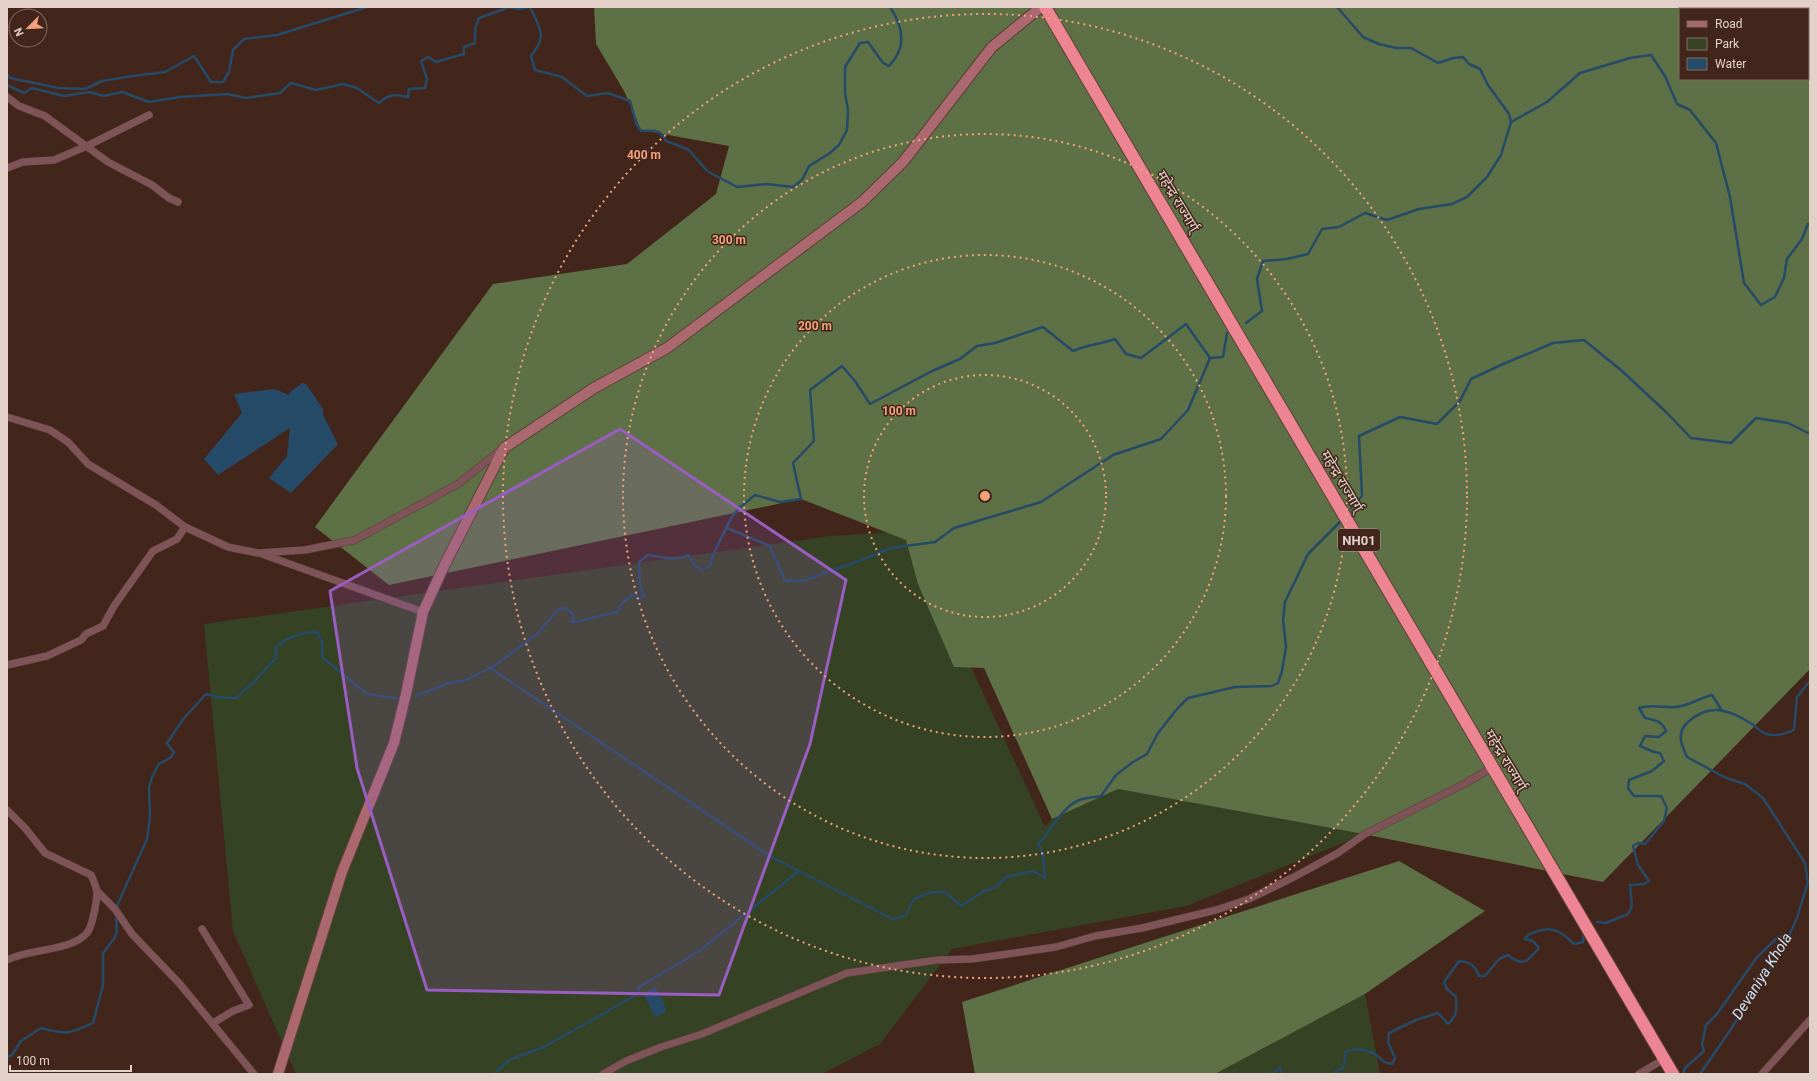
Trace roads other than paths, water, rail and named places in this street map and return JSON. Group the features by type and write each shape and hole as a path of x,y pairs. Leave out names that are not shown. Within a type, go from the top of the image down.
{"highway":[{"name":"महेन्द्र राज्मार्ग्","path":"1046,7 1673,1074"}],"street":[{"path":"258,553 305,550 355,540 458,484 504,448 594,388 667,348 862,202 903,162 992,48 1042,7"},
{"path":"7,97 19,106 45,116 108,162 178,202"},
{"path":"7,168 23,162 54,160 88,146 149,115"},
{"path":"7,417 50,430 68,442 88,464 156,505 185,527 228,547 258,553 423,612"},
{"path":"278,1074 342,872 394,743 423,612 444,566 504,448"},
{"path":"7,665 47,656 81,640 86,634 102,626 114,606 153,551 177,539 185,527"},
{"path":"602,1074 626,1060 661,1046 702,1034 847,973 937,960 972,959 1056,947 1223,908 1249,899 1294,877 1338,853 1364,834 1466,783 1493,767"},
{"path":"7,810 25,828 45,853 91,875 98,892 115,909 132,934 179,983 254,1074"},
{"path":"7,960 28,952 73,942 88,932 94,916 98,892"},
{"path":"202,929 249,1005 233,1011 213,1023"},
{"path":"1762,1074 1810,1020"},
{"path":"1639,1074 1664,1059"}],"water":[{"path":"302,383 306,384 323,409 323,415 338,444 291,493 269,478 287,456 290,428 218,475 204,459 242,413 234,394 275,389 289,395 290,392"},
{"path":"655,987 664,1003 666,1012 655,1017 644,995"}],"waterway":[{"path":"7,74 10,78 59,88 85,89 102,81 165,72 194,56 211,82 223,82 229,72 233,50 244,39 277,35 367,7"},
{"path":"507,7 520,9 528,7"},
{"path":"530,7 541,32 539,43 531,56 535,70 562,77 587,96 608,93 630,101 636,123 641,131 659,132 666,141 689,150 707,171 737,187 767,184 793,187 802,180 809,166 830,153 839,145 847,130 848,110 845,93 845,67 860,43 868,42 883,63 889,66 899,52 902,38 901,30 890,7"},
{"path":"1337,7 1363,37 1379,44 1396,48 1411,48 1438,63 1453,58 1463,57 1469,64 1480,69 1488,85 1509,114 1511,122"},
{"path":"7,85 24,93 32,88 64,96 89,92 104,96 122,92 149,102 180,97 227,94 246,98 280,93 291,83 316,90 343,84 357,88 379,103 389,96 399,95 408,97 409,89 425,88 427,79 421,61 428,57 436,62 464,54 464,47 475,43 475,29 479,18 507,8"},
{"path":"1246,323 1262,311 1257,279 1263,261 1287,259 1308,254 1322,229 1339,227 1365,213 1387,220 1419,209 1452,204 1467,197 1487,177 1501,155 1511,122 1547,102 1580,73 1630,58 1651,55 1665,76 1677,104 1690,110 1716,143 1730,197 1744,283 1761,305 1775,297 1784,278 1787,259 1802,239 1808,224 1810,224"},
{"path":"416,696 449,683 466,680 494,666 536,635 559,609 567,608 574,616 571,622 618,612 619,606 636,593 638,600 644,596 640,587 639,562 648,555 674,558 688,555 695,566 702,570 710,566 713,555 731,518 739,508 755,495 780,502 801,499 793,463 814,441 810,390 842,366 855,381 870,404 932,371 960,359 977,346 995,343 1043,327 1073,351 1115,339 1126,354 1141,358 1186,324 1210,358 1223,357 1227,333"},
{"path":"1351,508 1362,496 1359,436 1400,417 1437,424 1460,401 1471,379 1553,343 1584,340 1622,371 1667,413 1691,438 1731,443 1756,418 1788,423 1808,433 1810,432"},
{"path":"727,528 770,546 785,581 802,581 854,563 891,548 935,542 954,528 1041,502 1113,455 1161,439 1188,410 1210,358"},
{"path":"490,668 773,858 893,919 905,916 914,899 932,892 945,892 961,906 984,891 996,887 1006,877 1033,871 1045,878 1043,854 1038,844 1057,820 1067,808 1079,800 1101,796 1116,775 1133,762 1147,754 1158,733 1188,698 1235,687 1272,686 1278,683 1282,671 1286,647 1283,620 1285,602 1308,554 1341,521"},
{"path":"116,908 147,839 150,817 149,788 152,777 159,764 170,758 174,753 167,743 184,718 206,694 217,697 236,698 253,683 276,658 276,647 295,636 317,632 322,642 323,658 367,694 402,699"},
{"name":"Devaniya Khola","path":"1700,1074 1784,947 1797,918 1808,882 1805,863 1763,798 1745,784 1726,778 1687,757 1681,739 1682,730 1684,726 1696,716 1712,710 1720,710 1736,715 1770,735 1777,735 1794,730 1797,697 1810,681"},
{"path":"1597,922 1606,923 1628,914 1632,906 1630,885 1644,884 1649,881 1638,865 1633,846 1638,843 1645,844 1664,821 1667,808 1661,796 1634,796 1628,788 1629,780 1652,771 1664,761 1660,753 1640,746 1645,736 1659,737 1666,731 1660,723 1655,720 1645,718 1639,708 1649,706 1680,706 1690,704 1712,695 1722,711"},
{"path":"494,1074 509,1060 544,1047 638,994 639,987 698,952 799,871"},
{"path":"7,1057 12,1055 21,1041 41,1028 57,1032 68,1032 93,1023 103,985 103,953 114,939 117,931 116,915"},
{"path":"1331,1074 1343,1068 1345,1053 1355,1049 1373,1053 1383,1061 1392,1064 1395,1058 1388,1042 1389,1033 1416,1020 1438,1013 1448,1024 1456,1012 1456,997 1447,989 1444,982 1459,961 1469,963 1476,969 1479,976 1485,976 1499,959 1508,955 1513,959 1522,962 1532,956 1539,948 1533,941 1525,939 1530,934 1541,930 1552,930 1561,933 1574,944 1583,942 1584,933"},
{"path":"1683,1074 1685,1068 1704,1051 1702,1044 1706,1025 1717,1014 1757,957 1778,937 1788,936"},
{"path":"1271,1074 1280,1068 1282,1074"}]}
